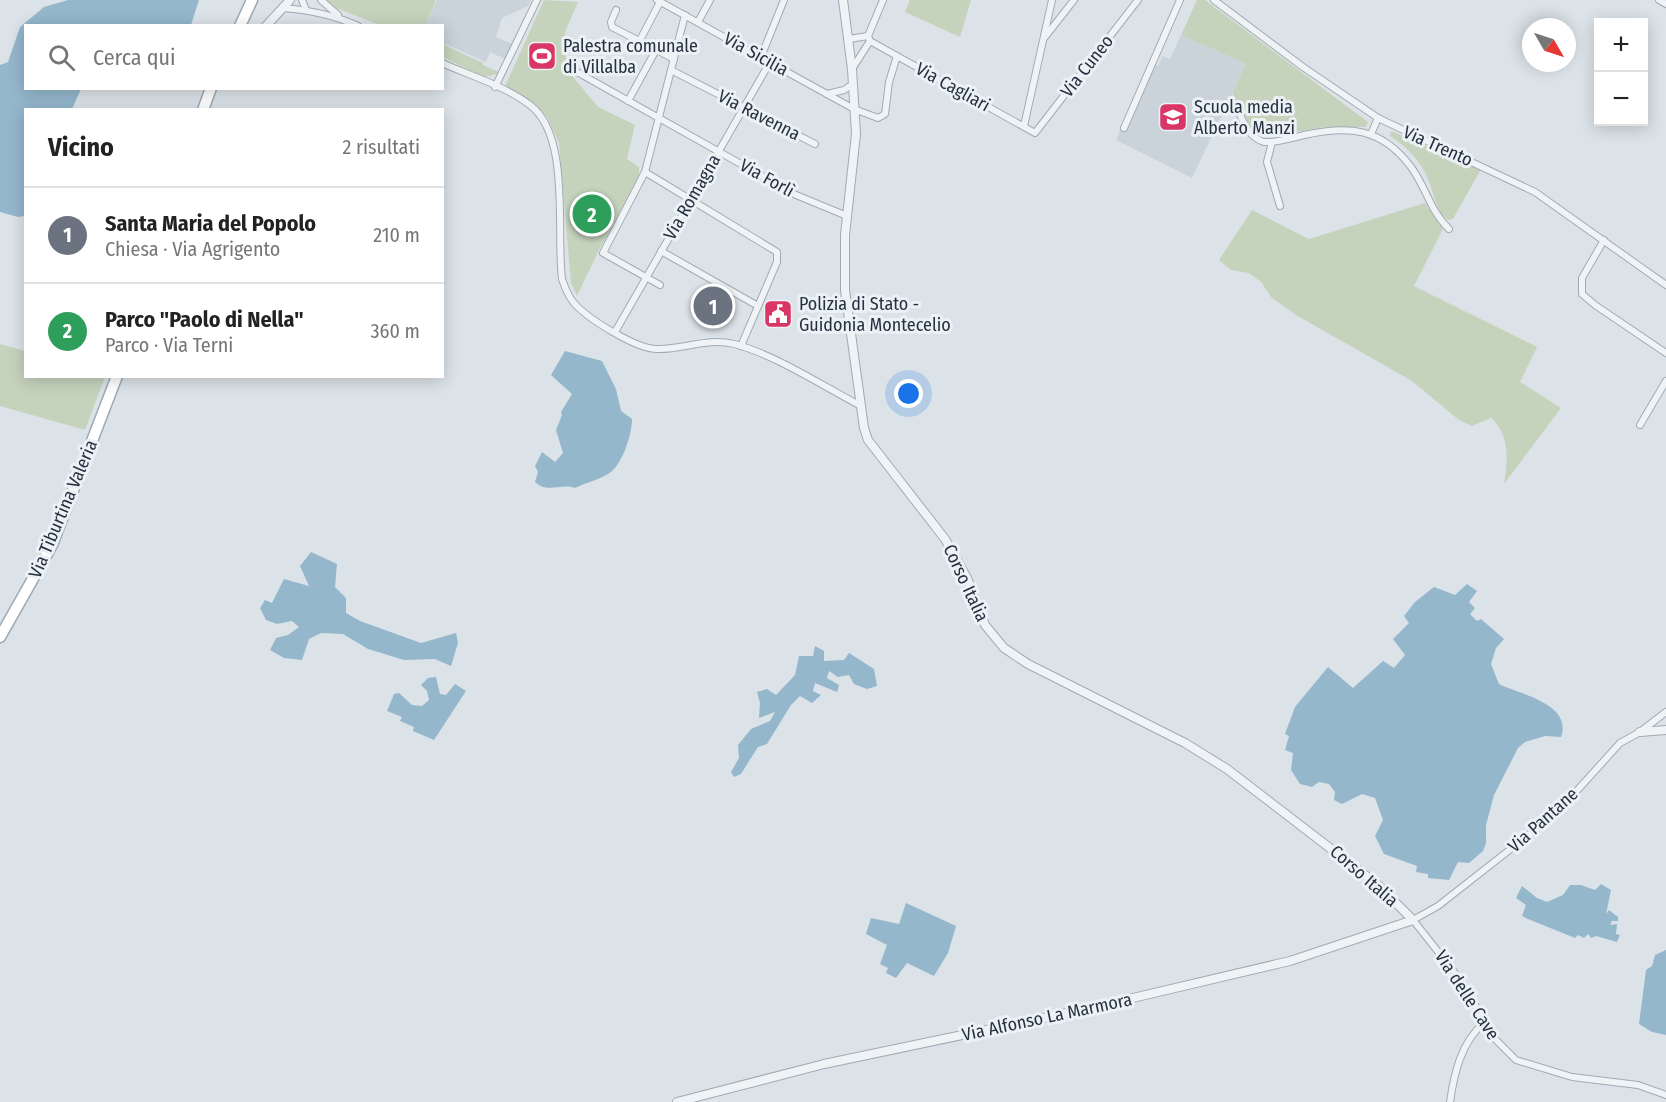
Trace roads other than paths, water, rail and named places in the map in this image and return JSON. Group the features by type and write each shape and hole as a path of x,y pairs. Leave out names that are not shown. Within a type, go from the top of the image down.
{"main road":[{"path":"243,24 252,0"},
{"path":"205,108 210,90"},
{"name":"Via Tiburtina Valeria","path":"0,637 52,545 116,378"}],"street":[{"path":"268,24 290,0"},
{"path":"302,0 306,10"},
{"path":"321,0 341,18"},
{"path":"495,87 537,0"},
{"path":"698,22 710,0"},
{"path":"761,57 784,0"},
{"name":"Corso Italia","path":"843,0 852,69 856,148 847,216 845,290 868,440 945,539 961,567 985,625 1000,644 1028,664 1185,743 1227,769 1378,885 1413,920"},
{"path":"852,69 869,38 883,0"},
{"path":"1024,126 1052,0"},
{"path":"1042,40 1074,0"},
{"name":"Via Cuneo","path":"1035,133 1138,0"},
{"path":"1124,128 1180,0"},
{"name":"Via Trento","path":"1214,0 1303,67 1378,118 1518,182 1666,285"},
{"path":"1659,0 1666,4"},
{"path":"639,42 658,1"},
{"name":"Via Sicilia","path":"658,1 855,109 878,118 884,117 888,81 897,56"},
{"path":"282,8 306,10 341,18 354,24"},
{"path":"616,10 611,26 674,59"},
{"path":"660,285 603,254 645,172 685,15"},
{"path":"849,39 869,38"},
{"name":"Via Cagliari","path":"869,38 1035,133"},
{"path":"628,100 656,50"},
{"name":"Via Romagna","path":"615,332 770,62"},
{"path":"444,64 532,107 548,128 555,152 561,268 565,288 575,305 615,332 653,349 715,341 741,346 861,406"},
{"name":"Via Ravenna","path":"671,70 815,144"},
{"name":"Via Forlì","path":"578,72 795,195 847,216"},
{"path":"827,94 844,90 853,84"},
{"path":"205,108 216,90"},
{"path":"1233,102 1251,134 1258,140 1272,142 1333,130 1371,134 1383,140 1406,161 1420,181 1435,214 1449,229"},
{"path":"1371,134 1378,118"},
{"path":"1272,142 1267,162 1280,206"},
{"path":"645,172 777,252 777,259 741,346"},
{"path":"1604,240 1582,278 1582,294 1666,353"},
{"path":"661,251 758,306"},
{"path":"1640,426 1666,381"},
{"name":"Via Pantane","path":"1413,920 1438,906 1540,826 1573,795 1620,743 1640,732 1666,712"},
{"path":"1640,732 1666,730"},
{"name":"Via delle Cave","path":"1413,920 1458,977 1484,1023 1507,1053 1516,1060 1572,1077 1638,1085 1666,1095"},
{"name":"Via Alfonso La Marmora","path":"677,1102 824,1064 1086,1009 1290,961 1413,920"},
{"path":"1450,1102 1463,1052 1484,1023"}],"water":[{"path":"68,0 199,0 191,24 24,24 24,90 81,90 72,108 24,108 24,216 18,217 0,212 0,65 8,62 20,27 44,7"},
{"path":"565,351 602,361 616,389 621,411 632,419 632,425 623,455 611,472 575,488 549,488 535,482 538,472 535,466 542,452 555,462 563,453 556,430 561,412 572,394 551,375"},
{"path":"311,552 337,564 335,587 346,598 346,613 360,621 421,643 456,633 458,643 451,666 435,659 404,660 368,649 343,634 321,633 309,639 302,660 284,658 270,650 276,638 288,635 299,627 292,621 277,624 266,620 260,608 265,600 272,603 284,579 309,586 300,566"},
{"path":"1467,584 1477,591 1469,602 1475,608 1470,614 1477,621 1481,619 1504,639 1496,648 1491,664 1499,684 1531,696 1552,708 1559,716 1563,726 1561,737 1545,736 1525,742 1518,748 1494,795 1486,825 1486,843 1483,851 1469,863 1458,862 1449,880 1428,878 1428,874 1416,872 1417,866 1384,854 1375,836 1383,820 1375,798 1362,794 1342,804 1334,800 1335,792 1329,784 1319,782 1312,787 1300,784 1291,770 1293,753 1285,750 1289,736 1285,734 1295,707 1328,667 1353,688 1383,661 1394,668 1405,655 1393,639 1409,623 1404,616 1415,602 1434,587 1455,595"},
{"path":"815,646 824,651 824,661 844,660 849,653 874,669 877,686 867,689 854,684 849,675 838,677 829,671 827,678 839,685 837,692 815,683 813,691 821,695 812,703 800,696 791,705 767,744 758,747 741,774 734,777 731,772 739,758 738,745 751,729 770,721 775,712 759,718 760,703 757,692 767,689 776,695 795,675 799,656 813,656"},
{"path":"436,677 440,694 446,695 455,684 466,691 434,740 413,731 414,727 400,721 402,717 387,711 394,694 399,693 412,705 422,706 429,700 427,691 421,685 428,678"},
{"path":"1601,884 1611,890 1606,914 1609,910 1618,917 1618,921 1612,921 1610,925 1617,924 1616,934 1620,935 1617,942 1596,936 1591,938 1588,934 1584,938 1578,935 1575,938 1528,919 1522,916 1526,905 1516,898 1522,886 1537,898 1547,902 1563,895 1570,885 1581,885 1595,890"},
{"path":"906,903 956,926 948,953 934,976 907,963 896,978 886,973 888,968 880,964 887,945 866,934 871,918 899,924"},
{"path":"1666,950 1666,1035 1652,1032 1639,1024 1646,970 1652,966 1655,955"}],"place":[{"name":"Palestra comunale di Villalba","path":"542,56"},
{"name":"Scuola media Alberto Manzi","path":"1173,117"},
{"name":"Parco \"Paolo di Nella\"","path":"592,214"},
{"name":"Santa Maria del Popolo","path":"713,306"},
{"name":"Polizia di Stato - Guidonia Montecelio","path":"778,314"}]}
